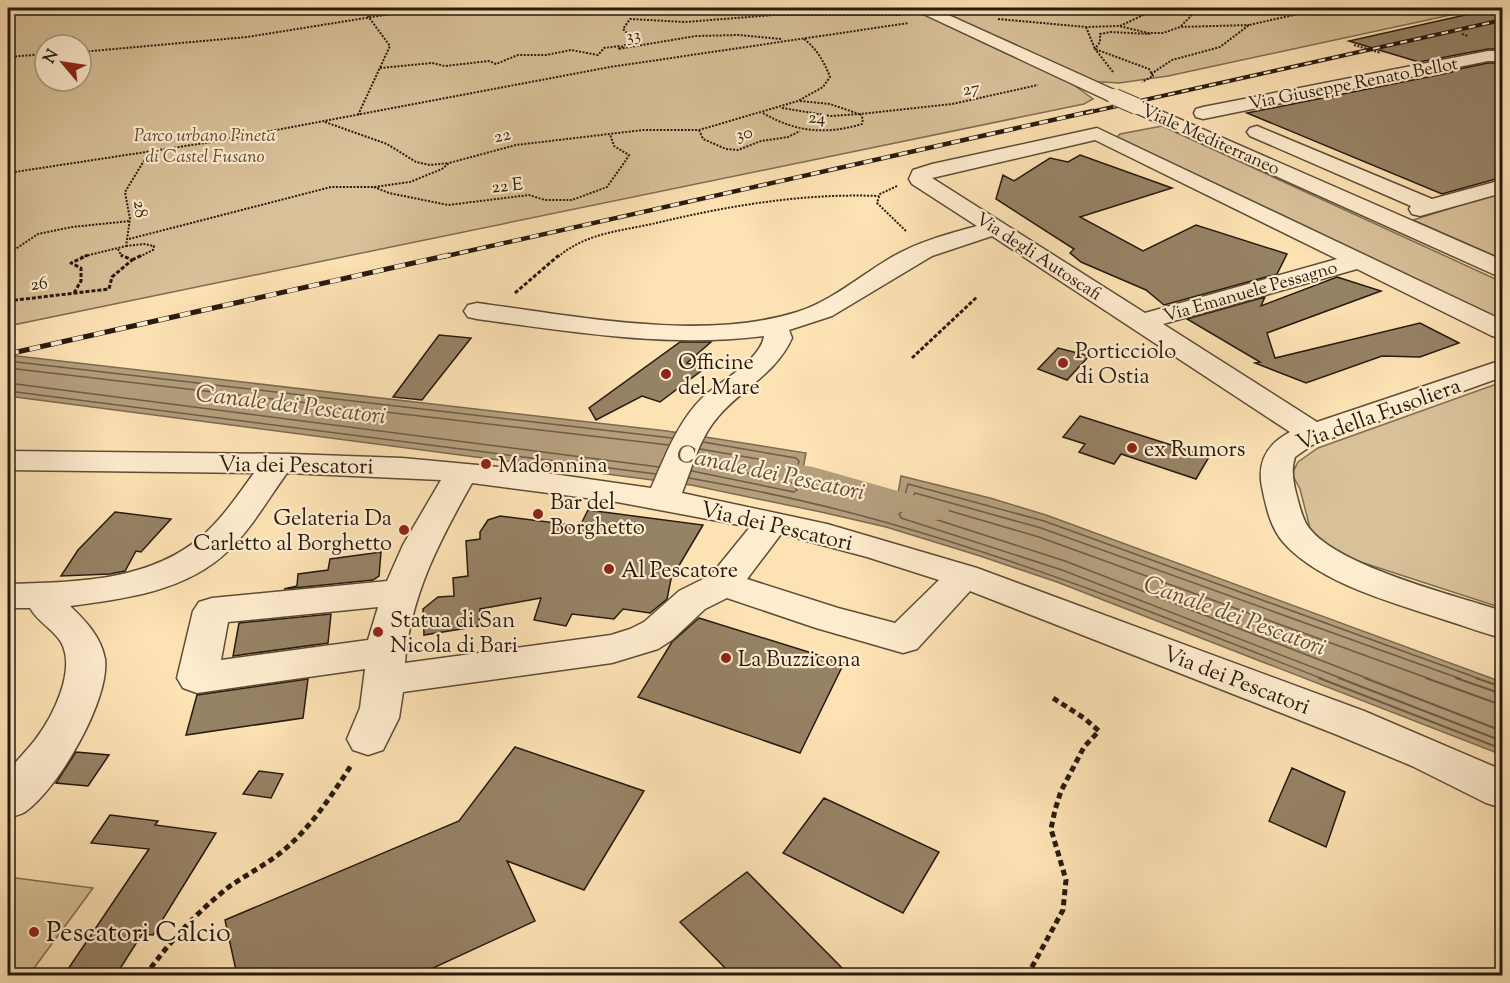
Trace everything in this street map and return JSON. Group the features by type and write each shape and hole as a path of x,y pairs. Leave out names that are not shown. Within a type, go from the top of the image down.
{"street":[{"name":"Viale Mediterraneo","path":"922,8 1503,269"},
{"name":"Via Giuseppe Renato Bellot","path":"1203,113 1488,56 1503,56"},
{"path":"1257,132 1425,207 1503,186"},
{"name":"Viale Mediterraneo","path":"920,179 921,175 928,171 1097,134 1503,330"},
{"name":"Via degli Autoscafi","path":"920,179 1313,433"},
{"path":"477,311 657,331 719,333 775,327 829,308 855,294 909,258 937,246 996,228"},
{"name":"Via Emanuele Pessagno","path":"1141,322 1359,261"},
{"path":"662,500 692,433 709,408 773,349 778,338 775,327"},
{"name":"Via della Fusoliera","path":"1503,368 1313,433 1288,445 1280,453 1276,464 1284,511 1299,539 1321,556 1359,575 1503,624"},
{"name":"Via dei Pescatori","path":"8,460 369,465 462,473 662,500 772,522 877,548 964,576 1379,733 1503,790"},
{"path":"8,596 56,596 108,589 148,579 191,562 218,540 277,464"},
{"path":"368,739 381,714 385,666 401,592 415,555 462,473"},
{"path":"401,592 212,611 197,678 385,666 450,671 629,645 658,631 692,600 724,584 772,522"},
{"path":"724,584 830,619 903,639 964,576"},
{"path":"8,800 31,778 70,724 85,680 84,658 80,641 48,608 56,596"}],"path":[{"path":"358,116 390,46 362,8"},
{"path":"93,51 248,37 428,8"},
{"path":"868,8 902,15"},
{"path":"1119,26 1158,8"},
{"path":"1180,27 1191,16 1193,8"},
{"path":"1095,49 1100,42 1100,34 1107,30 1135,35 1163,33 1180,27 1249,25 1325,8"},
{"name":"33","path":"788,40 753,35 705,35 666,39 638,48 618,49 634,40 624,29 630,19 685,22 774,15 902,15"},
{"path":"8,173 149,153 358,116 570,74 943,18"},
{"path":"991,18 1086,27 1119,26 1148,33 1163,33"},
{"name":"27","path":"780,108 831,116 952,104 984,99 1020,88 1054,83 1101,90 1144,82 1153,76 1151,74 1172,60 1220,47 1249,25"},
{"path":"1086,27 1095,49 1149,69 1151,74"},
{"path":"1462,34 1468,36"},
{"name":"22","path":"129,239 331,187 374,187 410,182 442,169 449,163 516,145 644,130 699,130 780,108 823,87 830,77 826,64 814,46 803,38"},
{"path":"1354,45 1380,53"},
{"path":"380,68 432,63 445,66 489,61 496,64 519,55 546,55 571,50 598,55 604,48 623,46"},
{"path":"8,57 33,55"},
{"path":"798,101 818,101 860,114"},
{"name":"24","path":"763,113 779,124 800,130 844,131 862,124 863,119 860,114"},
{"path":"324,122 387,144 416,162 430,165 449,163"},
{"name":"30","path":"699,130 703,139 731,150 747,149 754,143 773,142 792,136 800,130"},
{"name":"22 E","path":"374,187 389,193 448,205 529,195 545,200 572,200 607,187 610,177 624,166 629,155 614,146 610,134"},
{"name":"28","path":"129,239 131,209 125,192 149,153"},
{"path":"920,179 891,187 879,196 877,202 888,216 909,234 925,244 937,246"},
{"path":"510,315 507,305 513,294 561,254 587,238 789,197 860,194 879,196"},
{"path":"8,254 38,234 72,227 130,221"},
{"path":"126,246 129,239"},
{"path":"74,293 82,275 81,268 71,262 81,257 117,248 126,246 144,244 154,246 153,250 132,260 122,257 117,248"},
{"name":"26","path":"8,301 109,289 112,277 132,260"},
{"path":"912,358 978,297"},
{"path":"1027,975 1063,910 1066,880 1051,829 1055,810 1061,791 1084,747 1099,731 1084,718 1053,698"},
{"path":"145,975 176,934 203,908 232,885 282,852 314,820 368,739"}],"green space":[{"name":"Parco urbano Pineta di Castel Fusano","path":"8,8 1483,8 1168,76 1119,83 1067,80 1093,99 1084,104 8,326"},
{"path":"1162,126 1502,282 1502,321 1117,137 1120,134"},
{"path":"1502,192 1502,259 1413,220"},
{"path":"1502,382 1502,608 1333,553 1310,528 1300,489 1292,474 1298,462 1318,448"},
{"name":"Pescatori Calcio","path":"8,877 93,888 29,975 8,975"}],"water":[{"path":"8,355 667,431 806,453 802,474 897,499 901,476 990,498 1046,515 1502,682 1502,755 1057,582 886,527 691,485 8,396"}],"building":[{"path":"1503,8 1503,49 1488,49 1419,62 1349,41"},
{"path":"1488,63 1503,63 1503,177 1442,194 1247,113 1453,72 1449,71"},
{"path":"1080,155 1172,188 1080,217 1143,251 1196,225 1287,254 1277,274 1164,305 1146,290 1081,262 1070,253 1074,249 996,199 1003,175 1014,181 1050,158 1068,162"},
{"path":"1337,277 1381,291 1267,333 1275,358 1420,323 1459,343 1420,357 1382,356 1306,383 1255,363 1260,362 1187,319 1265,297 1261,306"},
{"path":"439,335 471,338 422,400 393,397"},
{"name":"Officine del Mare","path":"680,342 711,342 687,363 705,368 660,402 642,396 596,420 589,408"},
{"name":"Porticciolo di Ostia","path":"1058,348 1089,356 1067,380 1038,369"},
{"name":"ex Rumors","path":"1080,416 1209,457 1196,479 1121,454 1114,464 1079,452 1085,444 1063,437"},
{"path":"588,510 703,525 671,579 667,599 650,613 623,609 614,619 572,614 566,626 534,620 541,598 480,609 479,626 424,635 423,609 438,597 454,596 453,578 468,576 466,541 480,539 480,532 488,520 500,516 580,526"},
{"path":"115,512 171,519 141,552 136,551 125,571 110,574 61,576 78,550"},
{"path":"381,552 379,576 373,580 284,589 297,586 298,574 328,570 330,559"},
{"path":"331,614 328,643 233,656 239,623"},
{"path":"699,618 844,663 800,753 638,697 672,642"},
{"path":"308,679 303,718 186,735 197,695"},
{"path":"515,747 644,791 584,890 507,861 535,921 418,975 237,975 225,920 459,821"},
{"path":"76,752 109,755 88,786 56,783"},
{"path":"1292,768 1345,792 1326,847 1269,821"},
{"path":"259,771 283,774 271,798 243,794"},
{"path":"824,798 939,852 903,913 783,853"},
{"path":"110,815 158,821 155,825 216,833 153,935 142,934 116,975 64,975 149,849 91,843"},
{"path":"747,872 849,975 732,975 680,922"}],"waterway":[{"name":"Canale dei Pescatori","path":"764,468 802,474 933,511"}],"railway":[{"path":"1086,113 1502,20"},
{"path":"442,257 1093,111"},
{"path":"8,354 449,255"}],"place":[{"name":"Porticciolo di Ostia","path":"1063,363"},
{"name":"Officine del Mare","path":"666,374"},
{"name":"ex Rumors","path":"1132,448"},
{"name":"Madonnina","path":"486,464"},
{"name":"Bar del Borghetto","path":"538,514"},
{"name":"Gelateria Da Carletto al Borghetto","path":"404,530"},
{"name":"Al Pescatore","path":"609,569"},
{"name":"Statua di San Nicola di Bari","path":"378,632"},
{"name":"La Buzzicona","path":"726,658"},
{"name":"Pescatori Calcio","path":"34,932"}]}
